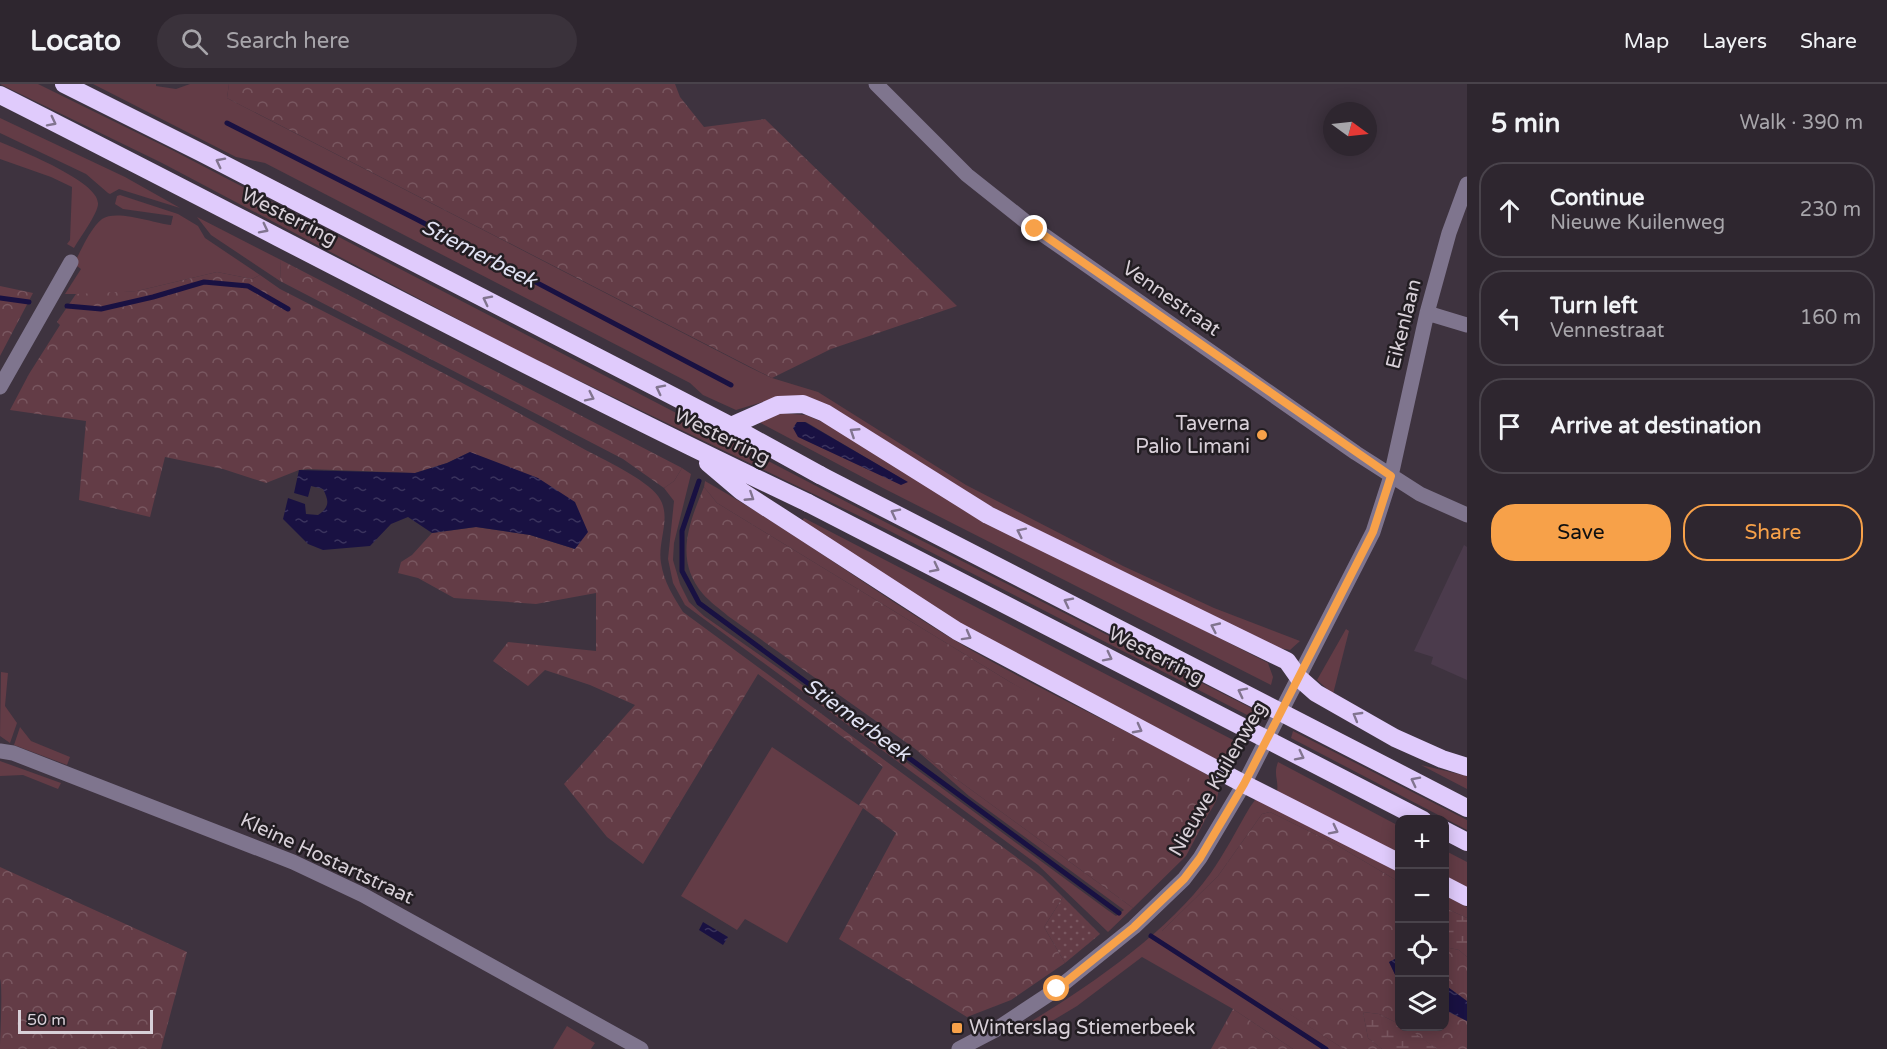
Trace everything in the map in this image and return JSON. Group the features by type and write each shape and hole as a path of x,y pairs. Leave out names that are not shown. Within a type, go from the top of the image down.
{"highway":[{"name":"Westerring","path":"64,84 731,426 820,475 1467,808"},
{"name":"Westerring","path":"0,95 340,268 537,372 808,503 1416,815"},
{"path":"731,426 778,405 803,404 825,413 988,515 1287,661 1309,689 1395,738 1442,759 1467,767"},
{"path":"688,446 741,491 957,631 1244,784 1395,860"},
{"path":"1449,833 1467,842"},
{"path":"1449,888 1467,897"}],"street":[{"name":"Vennestraat","path":"876,84 967,175 1035,229 1391,476 1430,499 1467,515"},
{"name":"Eikenlaan","path":"1391,476 1427,313 1449,233 1467,184"},
{"path":"0,387 70,262"},
{"path":"1427,313 1467,325"},
{"name":"Nieuwe Kuilenweg","path":"959,1049 1012,1020 1057,989 1134,927 1184,879 1200,858 1244,784 1373,532 1391,476"},
{"name":"Kleine Hostartstraat","path":"4,750 293,862 363,895 641,1049"}],"shaded area":[{"path":"1464,545 1467,547 1467,680 1431,664 1433,657 1414,651"}],"green space":[{"path":"0,84 38,84 172,150 887,523 1255,710 1251,717 884,528 518,351 162,163"},
{"path":"93,84 156,84 156,86 176,89 190,84 229,84 227,98 749,367 772,378 818,392 966,485 1123,566 1214,608 1300,641 1290,650 1274,647 776,398 736,410 703,395 690,383 265,163 236,157"},
{"path":"229,84 675,84 680,97 704,127 765,119 957,306 831,349 772,378 227,98"},
{"path":"0,118 125,177 180,208 119,189 108,193 86,174 0,133"},
{"path":"0,142 56,167 95,194 97,207 74,248 67,244 70,240 72,187 0,159"},
{"path":"120,195 178,214 198,226 205,238 260,275 252,279 217,272 137,291 65,294 81,269 74,264 79,253 102,219 116,215 171,225 173,216 123,209 115,204 117,196"},
{"path":"197,217 281,260 280,281 211,235"},
{"path":"281,260 682,468 674,481 664,488 623,459 280,281"},
{"path":"217,272 252,279 260,275 280,289 470,387 644,483 658,496 662,504 664,520 660,555 662,570 669,589 683,612 1042,876 1063,897 1044,927 1065,963 1011,1000 967,1017 839,939 896,833 859,805 883,767 758,674 643,864 607,837 564,784 635,705 590,685 545,670 528,686 493,661 508,642 596,651 596,593 536,604 454,598 418,578 398,573 401,562 412,555 432,533 476,527 530,535 575,549 470,452 447,463 415,473 308,469 299,470 266,483 223,469 165,457 150,517 79,500 86,421 10,410 29,374 60,325 57,322 76,294 137,291"},
{"path":"0,286 33,293 0,356"},
{"path":"779,413 806,415 829,425 1167,611 1268,663 1273,677 1271,685 883,488 757,421","holes":["797,422 806,422 907,482"]},
{"path":"682,468 691,474 674,543 673,560 680,584 689,602 704,616 794,679 1116,916 1124,910 969,796 914,748 1133,908 1108,932 1038,865 685,605 673,583 668,559 674,501 664,488 674,481"},
{"path":"705,481 773,522 904,609 971,650 1213,778 1217,784 1218,795 1204,822 1209,798 1010,682 717,503 704,487"},
{"path":"704,487 717,503 1010,682 1189,778 1209,798 1204,822 1186,856 1133,908 728,616 703,594 689,568 687,541 689,528"},
{"path":"804,518 1239,743 1219,764 942,614 802,521"},
{"path":"1346,629 1349,631 1333,694 1317,680"},
{"path":"1,672 8,673 5,706 17,723 10,743 0,736"},
{"path":"20,727 31,741 70,757 67,765 14,745"},
{"path":"1293,731 1467,820 1467,830 1449,821 1449,815 1438,815 1291,738"},
{"path":"772,747 863,808 787,943 745,919 737,930 681,896"},
{"path":"0,761 61,783 58,789 23,775 0,776"},
{"path":"1278,762 1395,824 1395,853 1277,792"},
{"path":"1421,765 1467,776 1467,789"},
{"path":"1263,799 1395,869 1395,880 1335,844 1270,812 1262,814 1218,876 1162,931 1344,1049 1293,1049 1233,1009 1142,957 1077,1006 1037,1030 1030,1022 1078,992 1127,956 1173,916 1193,895 1221,858 1255,800"},
{"path":"1270,812 1335,844 1395,880 1395,959 1389,962 1395,975 1395,1022 1379,1014 1363,1012 1368,1038 1382,1049 1344,1049 1161,932 1218,876 1262,814"},
{"path":"1449,853 1467,862 1467,889 1449,879"},
{"path":"0,867 187,952 161,1049 0,1049"},
{"path":"1063,897 1100,934 1065,963 1044,927"},
{"path":"1449,898 1467,907 1467,918 1449,910"},
{"path":"1449,910 1467,918 1467,957 1459,950 1449,948"},
{"path":"1449,948 1459,950 1467,957 1467,1001 1449,988"},
{"path":"1233,1009 1293,1049 1211,1049"},
{"path":"1363,1012 1379,1014 1395,1022 1395,1031 1412,1031 1437,1049 1382,1049 1368,1038"},
{"path":"1449,1012 1467,1021 1467,1049 1437,1049 1411,1031 1449,1031"},
{"path":"567,1026 595,1043 591,1049 553,1049"}],"water":[{"path":"797,422 805,422 908,482 901,485 798,437 793,428"},
{"path":"470,452 538,478 575,502 588,532 575,549 530,535 476,527 432,533 408,517 391,524 370,546 323,550 308,544 283,519 288,498 305,504 306,514 318,515 326,506 327,500 323,489 311,486 308,497 294,493 299,470 415,473 447,463"},
{"path":"703,922 728,937 723,945 699,930"},
{"path":"1395,959 1395,975 1389,962"},
{"path":"1449,988 1467,1001 1467,1021 1449,1012"}],"waterway":[{"name":"Stiemerbeek","path":"227,123 416,219 731,385"},
{"path":"67,306 101,309 204,282 248,286 288,309"},
{"path":"0,298 29,302"},
{"name":"Stiemerbeek","path":"699,481 682,531 682,571 699,603 1119,913"},
{"name":"Stiemerbeek","path":"1151,936 1326,1049"}],"place":[{"name":"Taverna Palio Limani","path":"1262,435"},
{"name":"Winterslag Stiemerbeek","path":"957,1028"}],"route":[{"path":"1035,229 1391,476 1373,532 1244,784 1200,858 1184,879 1134,927 1057,989"}]}
